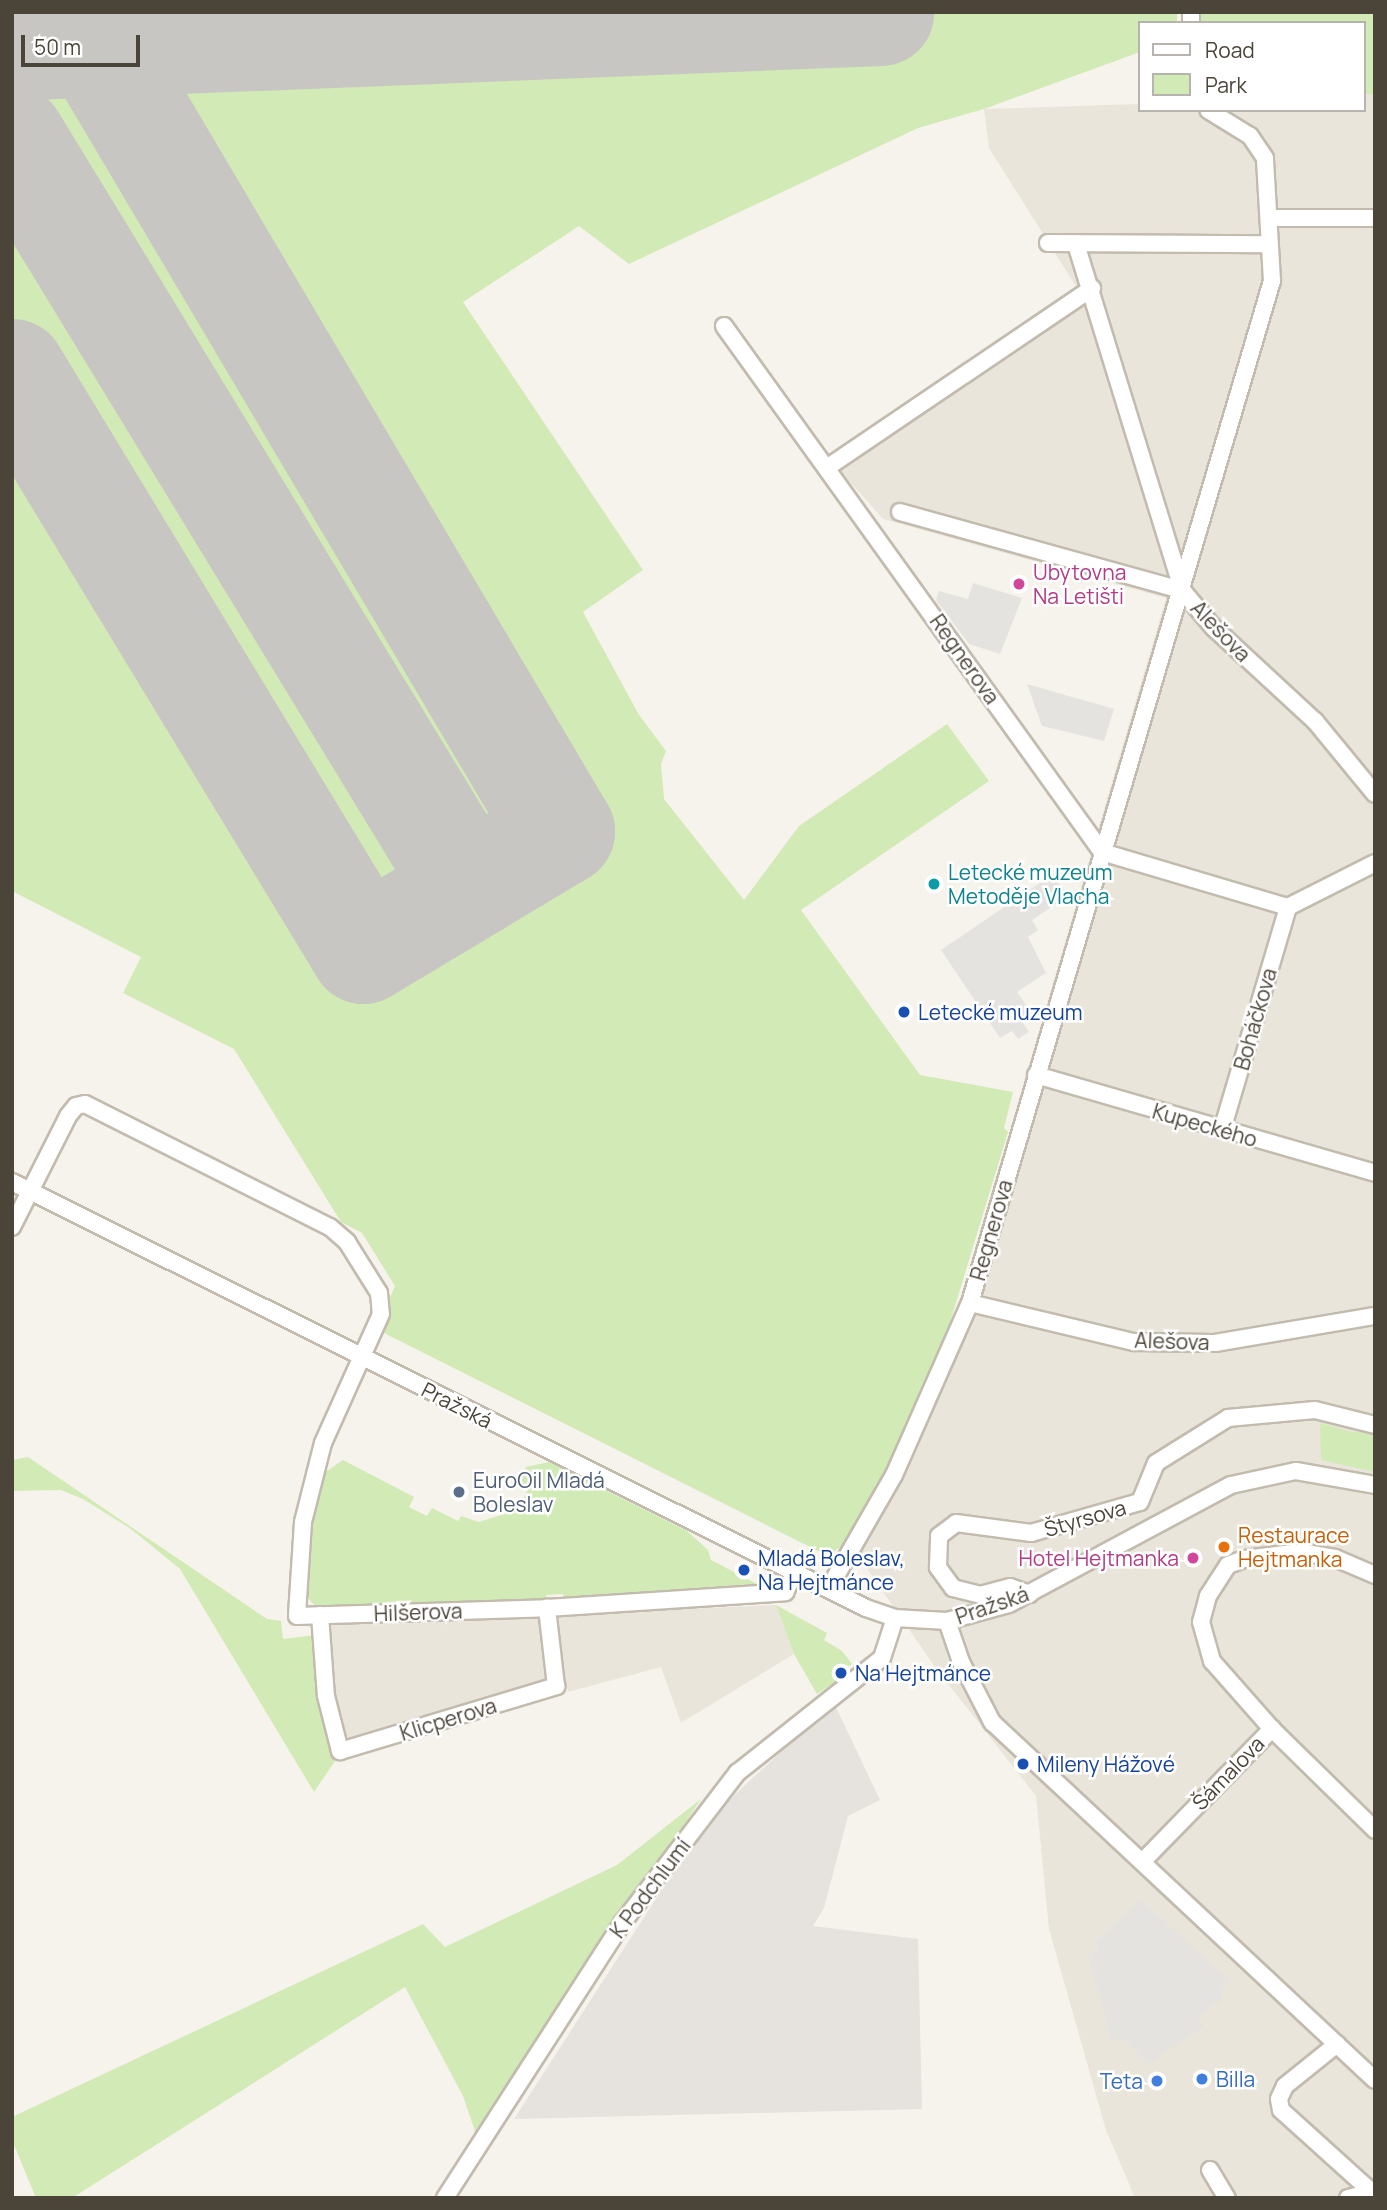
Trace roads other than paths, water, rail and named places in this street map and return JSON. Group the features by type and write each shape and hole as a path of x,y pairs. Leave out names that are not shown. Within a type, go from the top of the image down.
{"street":[{"name":"Regnerova","path":"829,1588 894,1475 956,1343 970,1303 1272,281 1269,244 1272,218 1265,158 1251,136 1212,112"},
{"path":"1272,218 1375,218"},
{"path":"1048,243 1269,244"},
{"path":"1076,244 1092,288 1182,590"},
{"path":"828,467 1092,288"},
{"name":"Regnerova","path":"724,326 828,467 1102,852"},
{"name":"Alešova","path":"900,512 1182,590 1213,627 1315,721 1375,794"},
{"path":"1102,852 1288,907 1375,863"},
{"name":"Boháčkova","path":"1222,1130 1288,907"},
{"name":"Kupeckého","path":"1036,1075 1375,1173"},
{"path":"12,1227 72,1110 85,1104 338,1234 381,1301 379,1322 355,1354"},
{"name":"Pražská","path":"12,1182 795,1572 895,1618 947,1621 988,1612 1030,1594 1231,1485 1296,1471 1375,1485"},
{"name":"Alešova","path":"970,1303 1135,1342 1215,1343 1375,1316"},
{"name":"Hilšerova","path":"355,1354 323,1443 303,1522 297,1616 547,1608 785,1592 795,1572"},
{"name":"Štyrsova","path":"1030,1594 1010,1587 981,1595 953,1588 938,1567 939,1536 956,1523 1031,1533 1140,1502 1156,1463 1228,1418 1315,1410 1375,1425"},
{"path":"1272,1729 1212,1661 1201,1622 1208,1596 1228,1565 1244,1559 1302,1552 1335,1558 1375,1575"},
{"name":"Klicperova","path":"320,1615 326,1696 340,1751 556,1686 547,1608"},
{"name":"K Podchlumí","path":"445,2198 623,1922 737,1773 882,1658 895,1618"},
{"path":"947,1621 961,1662 992,1722 1375,2080"},
{"name":"Šámalova","path":"1143,1861 1272,1729 1375,1830"},
{"path":"1337,2044 1285,2086 1279,2099 1281,2110 1373,2194"},
{"path":"1210,2170 1227,2198"},
{"path":"1348,2198 1373,2194"}],"place":[{"name":"Ubytovna Na Letišti","path":"1019,584"},
{"name":"Letecké muzeum Metoděje Vlacha","path":"934,884"},
{"name":"Letecké muzeum","path":"904,1012"},
{"name":"EuroOil Mladá Boleslav","path":"459,1492"},
{"name":"Restaurace Hejtmanka","path":"1224,1547"},
{"name":"Hotel Hejtmanka","path":"1193,1558"},
{"name":"Mladá Boleslav, Na Hejtmánce","path":"744,1570"},
{"name":"Na Hejtmánce","path":"841,1673"},
{"name":"Mileny Hážové","path":"1023,1764"},
{"name":"Billa","path":"1202,2079"},
{"name":"Teta","path":"1157,2081"}]}
